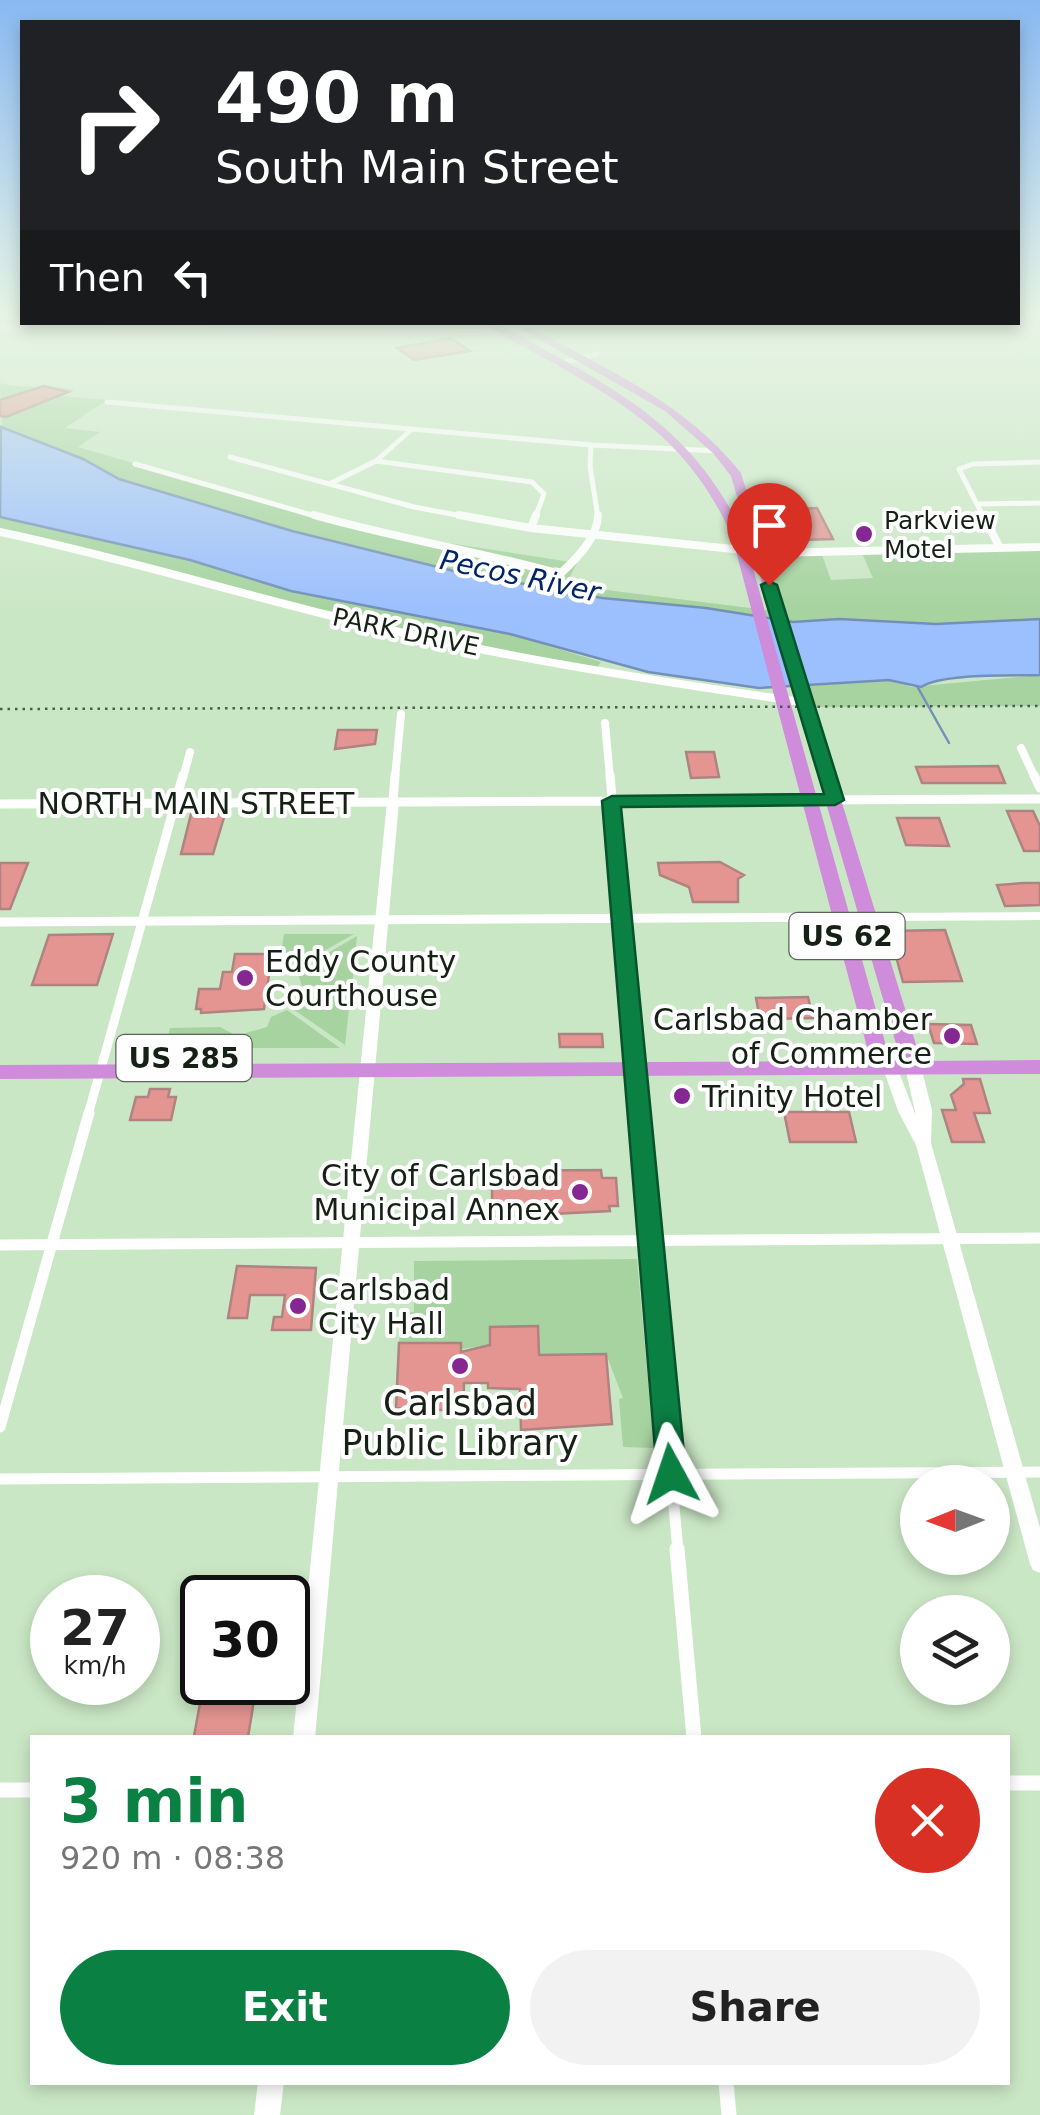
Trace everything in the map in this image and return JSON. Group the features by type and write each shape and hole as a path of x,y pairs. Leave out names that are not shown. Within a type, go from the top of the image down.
{"highway":[{"name":"US 62","path":"640,414 690,452 717,486 727,506 842,917 898,1061"},
{"name":"US 62","path":"675,414 719,451 738,476 749,506 800,696 870,917 898,1061"},
{"path":"727,506 749,506"},
{"path":"898,1061 1040,1054"},
{"name":"US 285","path":"0,1059 101,1065 898,1061"},
{"path":"898,1061 1040,1067"},
{"name":"US 285","path":"0,1072 101,1065"}],"street":[{"path":"234,414 592,445 719,451"},
{"path":"328,485 376,461 411,430"},
{"path":"135,464 387,536 496,556 557,573 573,563 599,522 590,466 592,445"},
{"path":"230,457 442,513 532,528 761,553 1040,548"},
{"path":"376,461 528,480 544,494 532,528"},
{"path":"1000,548 961,467 1040,462"},
{"path":"977,504 1040,503"},
{"name":"PARK DRIVE","path":"0,534 101,553 326,616 641,682 800,696"},
{"path":"304,1735 401,714"},
{"path":"604,723 694,1735"},
{"path":"1021,748 1040,788"},
{"path":"0,1427 190,752"},
{"name":"NORTH MAIN STREET","path":"0,804 1040,799"},
{"path":"0,922 1040,916"},
{"path":"898,1061 906,1111 924,1145 1040,1564"},
{"path":"0,1244 1040,1238"},
{"path":"0,1479 1040,1472"},
{"path":"1010,1783 1040,1783"},
{"path":"0,1790 30,1790"},
{"path":"268,2115 271,2085"},
{"path":"726,2085 729,2115"}],"green space":[{"path":"1,414 86,414 65,428 100,432 78,447 288,508 403,536 577,563 566,585 775,611 761,553 821,552 831,580 873,578 861,551 1040,547 1040,619 936,624 839,619 793,622 602,598 458,572 292,531 119,479 83,459 21,434 2,431"},
{"path":"0,517 190,560 291,591 510,634 601,662 594,672 326,615 0,532"},
{"path":"1040,675 1040,706 804,707 798,687 889,680 912,687"},
{"path":"284,934 354,934 294,968 280,959"},
{"path":"357,936 352,986 302,986 297,971"},
{"path":"301,991 351,991 345,1045 290,1007"},
{"path":"287,1010 340,1048 241,1048 242,1034 267,1027 271,1017"},
{"path":"220,1027 235,1035 233,1048 165,1049 170,1028"},
{"path":"637,1259 654,1448 623,1447 619,1399 623,1398 606,1354 539,1355 537,1326 491,1327 490,1345 461,1349 460,1343 399,1343 403,1313 414,1312 414,1261"}],"water":[{"path":"1,427 83,459 119,479 292,531 458,572 602,598 706,608 793,622 839,619 936,624 1040,619 1040,675 961,677 921,687 889,680 759,688 648,672 510,634 291,591 190,560 0,517"}],"building":[{"path":"817,508 833,539 801,540 796,529 803,529 796,512"},
{"path":"338,730 377,730 375,744 335,749"},
{"path":"686,752 714,752 719,777 691,778"},
{"path":"998,766 1005,783 922,783 916,767"},
{"path":"1007,811 1033,811 1040,826 1040,851 1024,851"},
{"path":"191,814 225,814 213,854 181,854"},
{"path":"897,818 939,818 949,846 906,845"},
{"path":"720,862 744,875 738,879 738,902 693,902 689,887 660,875 658,863"},
{"path":"0,863 28,863 10,909 0,909"},
{"path":"1040,883 1040,905 1005,906 997,885"},
{"path":"945,930 962,981 903,982 889,931"},
{"path":"113,934 97,985 32,985 49,935"},
{"name":"Eddy County Courthouse","path":"235,954 272,954 264,1009 201,1013 201,1009 196,1009 199,989 220,989 223,972 232,972"},
{"path":"808,997 813,1018 760,1019 756,998"},
{"name":"Carlsbad Chamber of Commerce","path":"928,1024 971,1025 977,1044 934,1043"},
{"path":"559,1034 602,1034 603,1047 560,1047"},
{"path":"963,1079 980,1079 990,1113 974,1113 984,1142 952,1142 942,1110 956,1110 951,1095 964,1084"},
{"path":"150,1089 170,1089 168,1097 176,1097 171,1120 130,1120 136,1097 148,1097"},
{"path":"784,1112 849,1112 856,1142 790,1142"},
{"path":"601,1170 602,1178 616,1178 618,1206 609,1206 610,1211 492,1217 492,1171"},
{"name":"Carlsbad City Hall","path":"237,1266 316,1268 311,1330 272,1330 274,1317 282,1317 285,1295 250,1295 247,1318 228,1318"},
{"path":"538,1326 539,1355 606,1354 612,1424 521,1430 520,1389 488,1388 488,1383 464,1383 463,1411 396,1408 399,1343 461,1343 461,1352 490,1345 490,1327"},
{"path":"200,1705 253,1705 248,1735 194,1735"}],"waterway":[{"path":"917,686 949,743"}],"railway":[{"path":"0,709 1040,706"}],"place":[{"name":"Parkview Motel","path":"864,534"},
{"name":"Eddy County Courthouse","path":"245,978"},
{"name":"Carlsbad Chamber of Commerce","path":"952,1036"},
{"name":"Trinity Hotel","path":"682,1096"},
{"name":"City of Carlsbad Municipal Annex","path":"580,1192"},
{"name":"Carlsbad City Hall","path":"298,1306"},
{"name":"Carlsbad Public Library","path":"460,1366"}],"route":[{"path":"671,1474 612,801 835,800 769,585"}],"water label":[{"name":"Pecos River","path":"520,576"}]}
